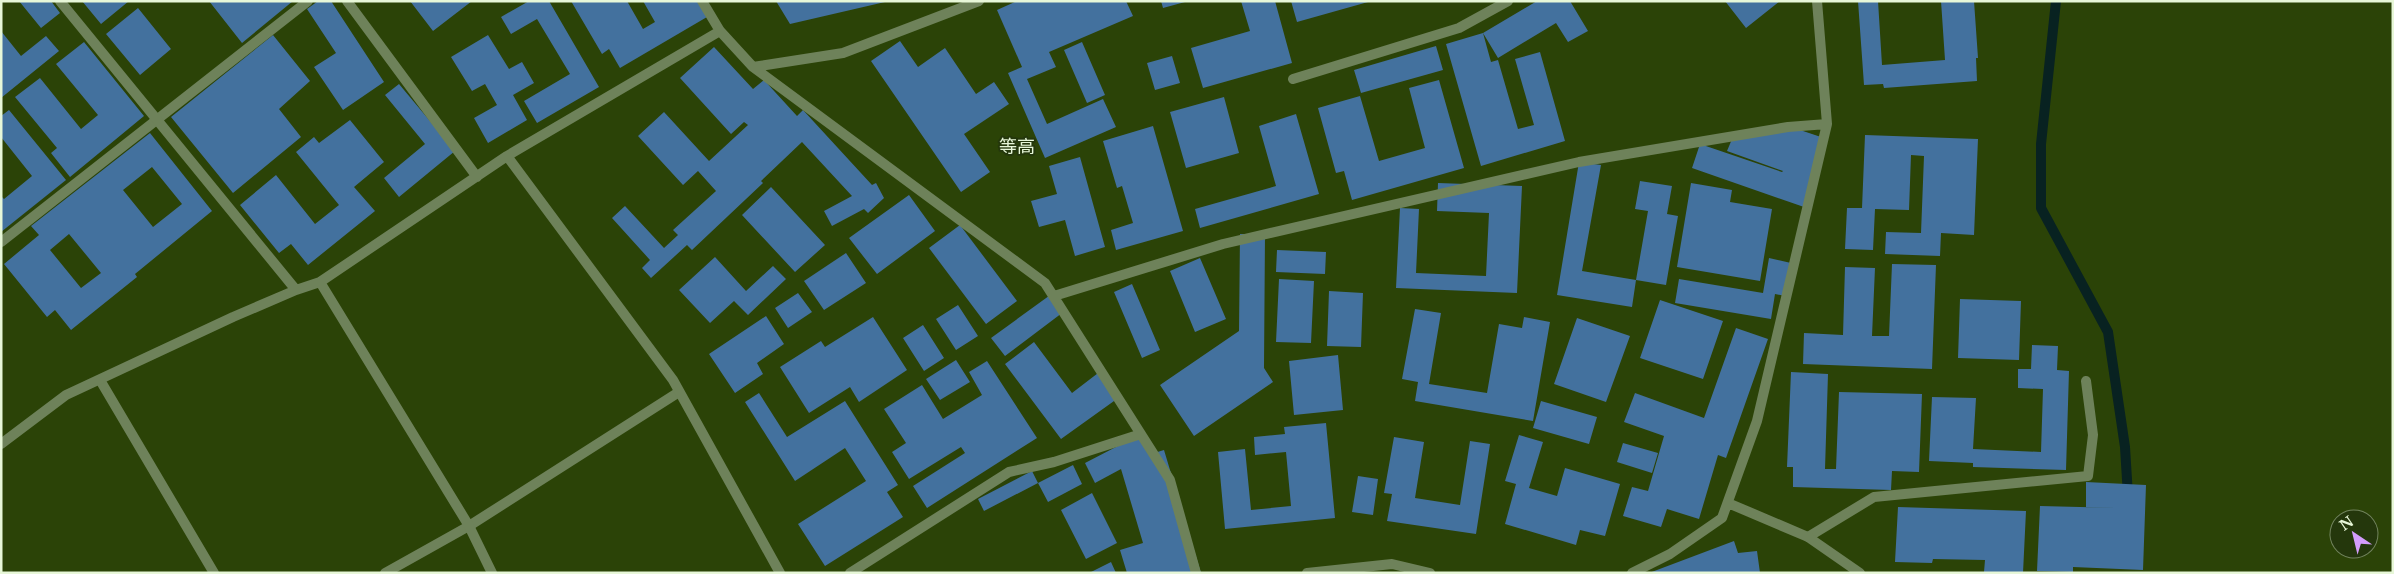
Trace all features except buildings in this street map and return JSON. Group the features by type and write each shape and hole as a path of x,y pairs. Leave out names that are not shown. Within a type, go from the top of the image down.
{"street":[{"path":"60,1 296,290"},
{"path":"1,242 308,1"},
{"path":"347,1 477,177"},
{"path":"702,1 720,31 753,67 1045,283 1170,480 1196,573"},
{"path":"753,67 843,52 979,1"},
{"path":"1294,79 1459,28 1508,1"},
{"path":"1632,573 1670,554 1722,518 1757,421 1828,124 1817,1"},
{"path":"1,444 66,395 296,290 320,282 507,156 720,31"},
{"path":"1054,296 1223,244 1570,164 1788,128 1828,124"},
{"path":"507,156 679,392 780,573"},
{"path":"320,282 469,526 492,573"},
{"path":"100,380 214,573"},
{"path":"1808,537 1874,496 2088,476 2093,436 2086,381"},
{"path":"385,573 469,526 679,392"},
{"path":"850,573 1009,472 1054,462 1141,434"},
{"path":"1728,503 1808,537 1860,573"},
{"path":"1307,573 1392,564 1430,573"}],"waterway":[{"path":"2056,1 2041,144 2041,208 2108,332 2125,447 2128,496"}],"district":[{"name":"等高","path":"1017,147"}]}
